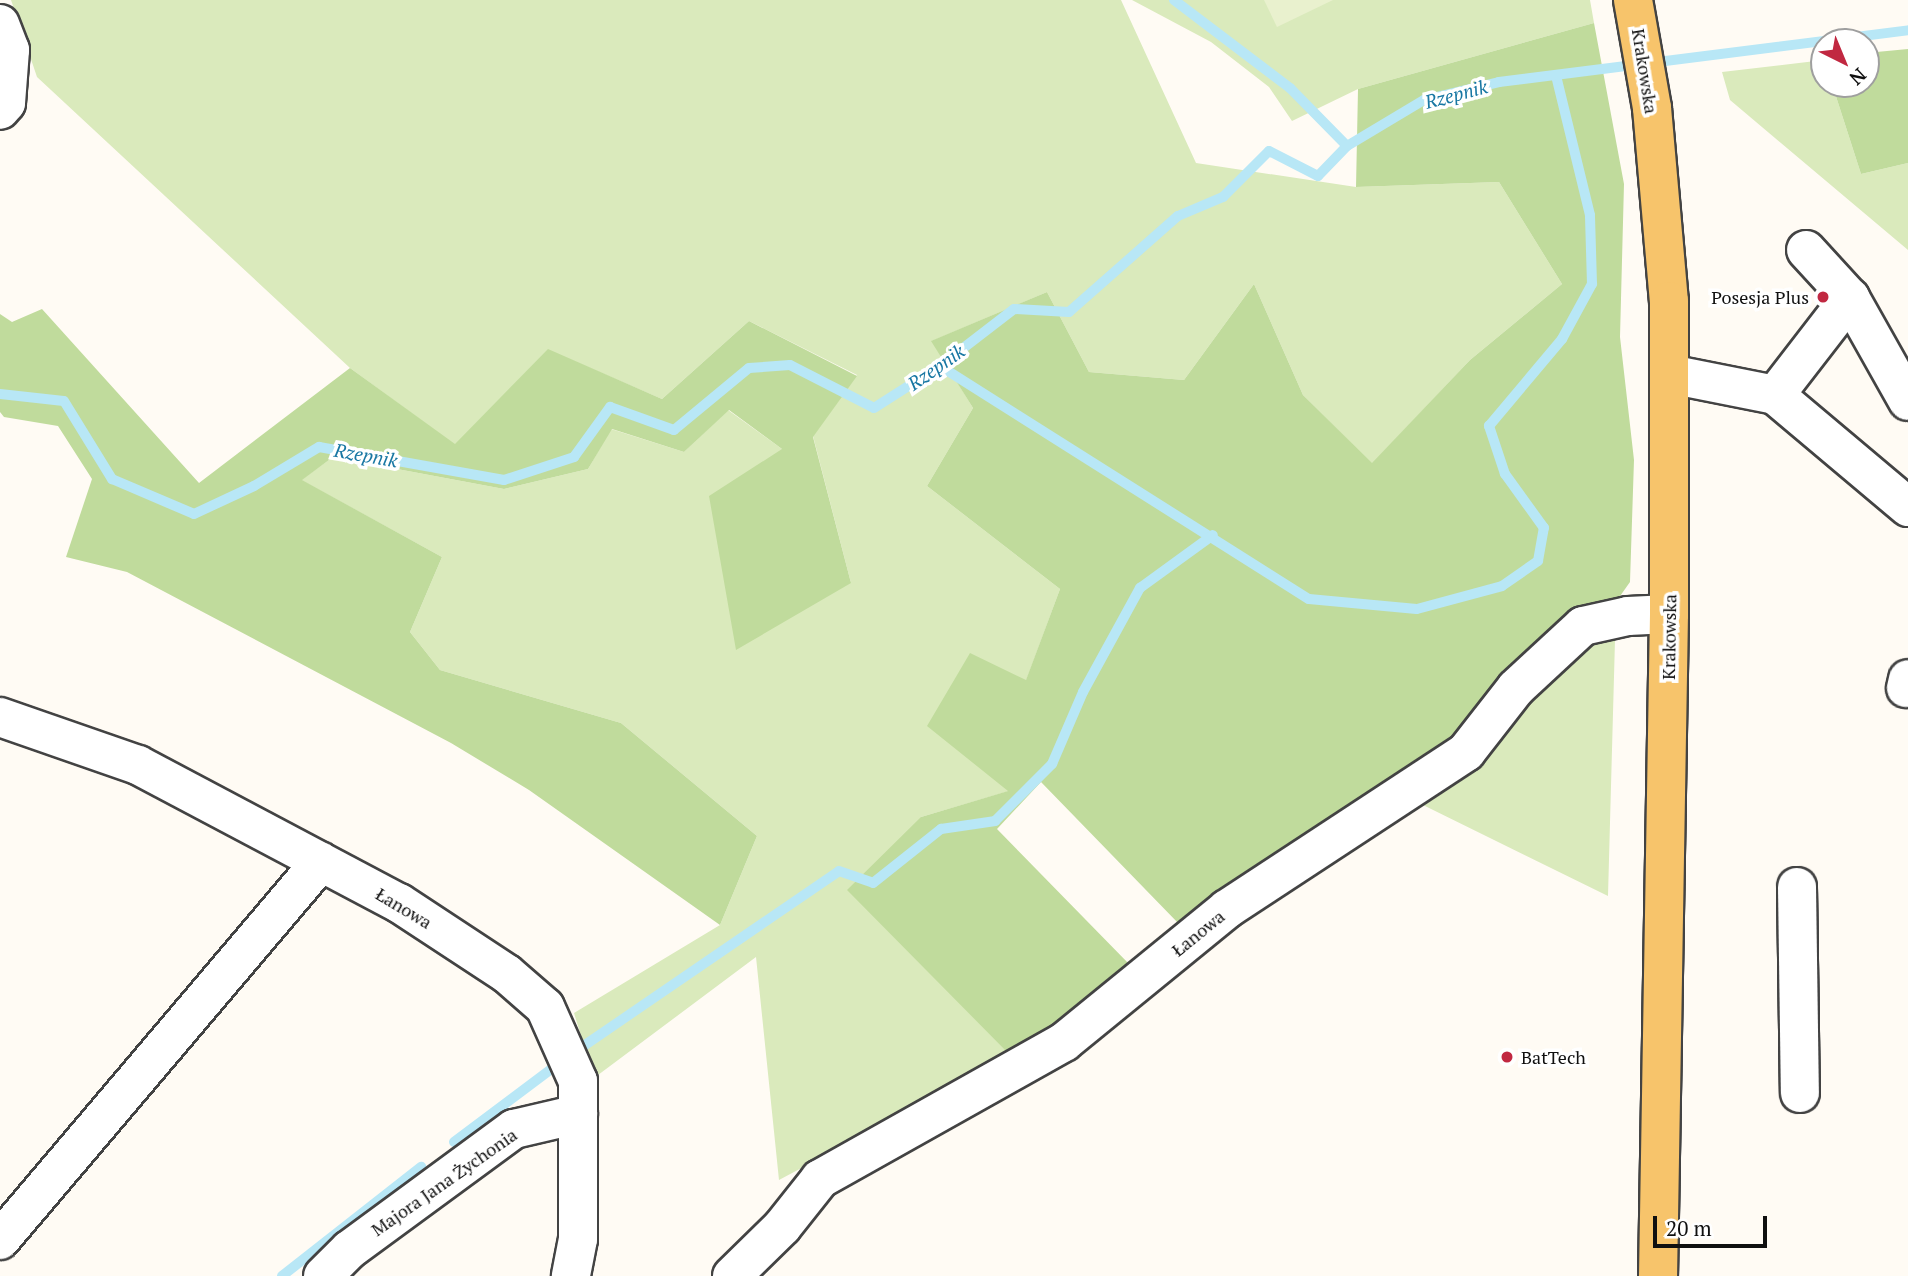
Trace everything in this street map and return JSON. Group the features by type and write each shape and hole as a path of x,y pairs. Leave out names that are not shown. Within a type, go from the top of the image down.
{"main road":[{"name":"Krakowska","path":"1635,10 1652,108 1665,235 1670,374 1669,614 1658,1276"}],"street":[{"path":"0,24 10,50 6,103 0,110"},
{"path":"1806,250 1850,298 1908,401"},
{"path":"1775,395 1850,298"},
{"path":"1670,374 1775,395 1908,507"},
{"name":"Łanowa","path":"732,1276 782,1227 820,1179 1065,1042 1227,909 1466,752 1516,688 1583,626 1628,616 1669,614"},
{"name":"Łanowa","path":"0,718 138,765 321,862 398,903 507,974 545,1007 578,1081 578,1239 571,1276"},
{"path":"0,1240 321,862"},
{"path":"1797,887 1800,1093"},
{"name":"Majora Jana Żychonia","path":"323,1276 349,1250 514,1129 578,1114"}],"green space":[{"path":"11,0 1121,0 1196,163 1356,187 1499,182 1562,284 1470,360 1372,464 1303,395 1254,284 1184,380 1089,372 1047,292 932,341 973,408 927,486 1060,589 1026,681 1009,791 921,817 1011,1056 779,1180 756,957 594,1078 574,1013 720,925 757,836 621,723 440,670 410,632 442,557 301,480 333,457 504,489 588,469 611,429 684,452 728,410 782,449 851,583 813,436 857,375 749,321 662,399 548,350 455,445 350,368 37,77"},
{"path":"1132,0 1590,0 1594,23 1358,89 1292,121 1269,87 1211,42"},
{"path":"1264,0 1333,0 1277,27"},
{"path":"1594,23 1624,184 1620,337 1634,460 1630,582 1613,606 1457,747 1179,924 1041,782 997,829 1130,965 1011,1056 847,890 921,817 1008,791 927,726 970,653 1026,680 1060,589 927,486 973,408 931,341 1047,292 1089,372 1184,380 1254,284 1303,395 1372,463 1470,360 1562,284 1499,182 1356,187 1358,89"},
{"path":"1908,49 1908,163 1861,174 1837,98 1880,98 1880,52"},
{"path":"1810,62 1810,98 1837,98 1861,174 1908,163 1908,250 1730,100 1722,72"},
{"path":"42,309 199,483 350,368 455,444 548,349 662,399 749,321 857,376 813,437 851,583 736,650 709,496 782,449 729,410 684,452 612,429 588,469 504,489 333,457 302,480 442,557 410,632 440,670 621,723 757,836 720,925 529,790 451,743 127,572 66,557 92,479 58,426 4,417 0,412 0,314 12,322"},
{"path":"1615,640 1608,896 1423,805 1490,744 1533,692 1569,660 1598,641"}],"waterway":[{"path":"1174,0 1290,88 1347,146"},
{"name":"Rzepnik","path":"0,394 64,401 112,479 194,514 254,486 319,447 504,480 574,457 610,407 674,430 749,368 790,365 874,408 940,366 1014,309 1069,312 1178,216 1223,197 1269,151 1318,176 1347,146 1424,100 1499,82 1908,30"},
{"path":"940,366 1309,599 1417,609 1502,586 1538,561 1544,528 1505,474 1489,426 1562,339 1592,284 1590,215 1556,76"},
{"path":"582,1047 839,871 873,883 941,829 995,821 1052,764 1083,692 1140,588 1213,535"},
{"path":"454,1142 558,1064"},
{"path":"282,1276 421,1167"}],"place":[{"name":"Posesja Plus","path":"1823,297"},
{"name":"BatTech","path":"1507,1057"}]}
